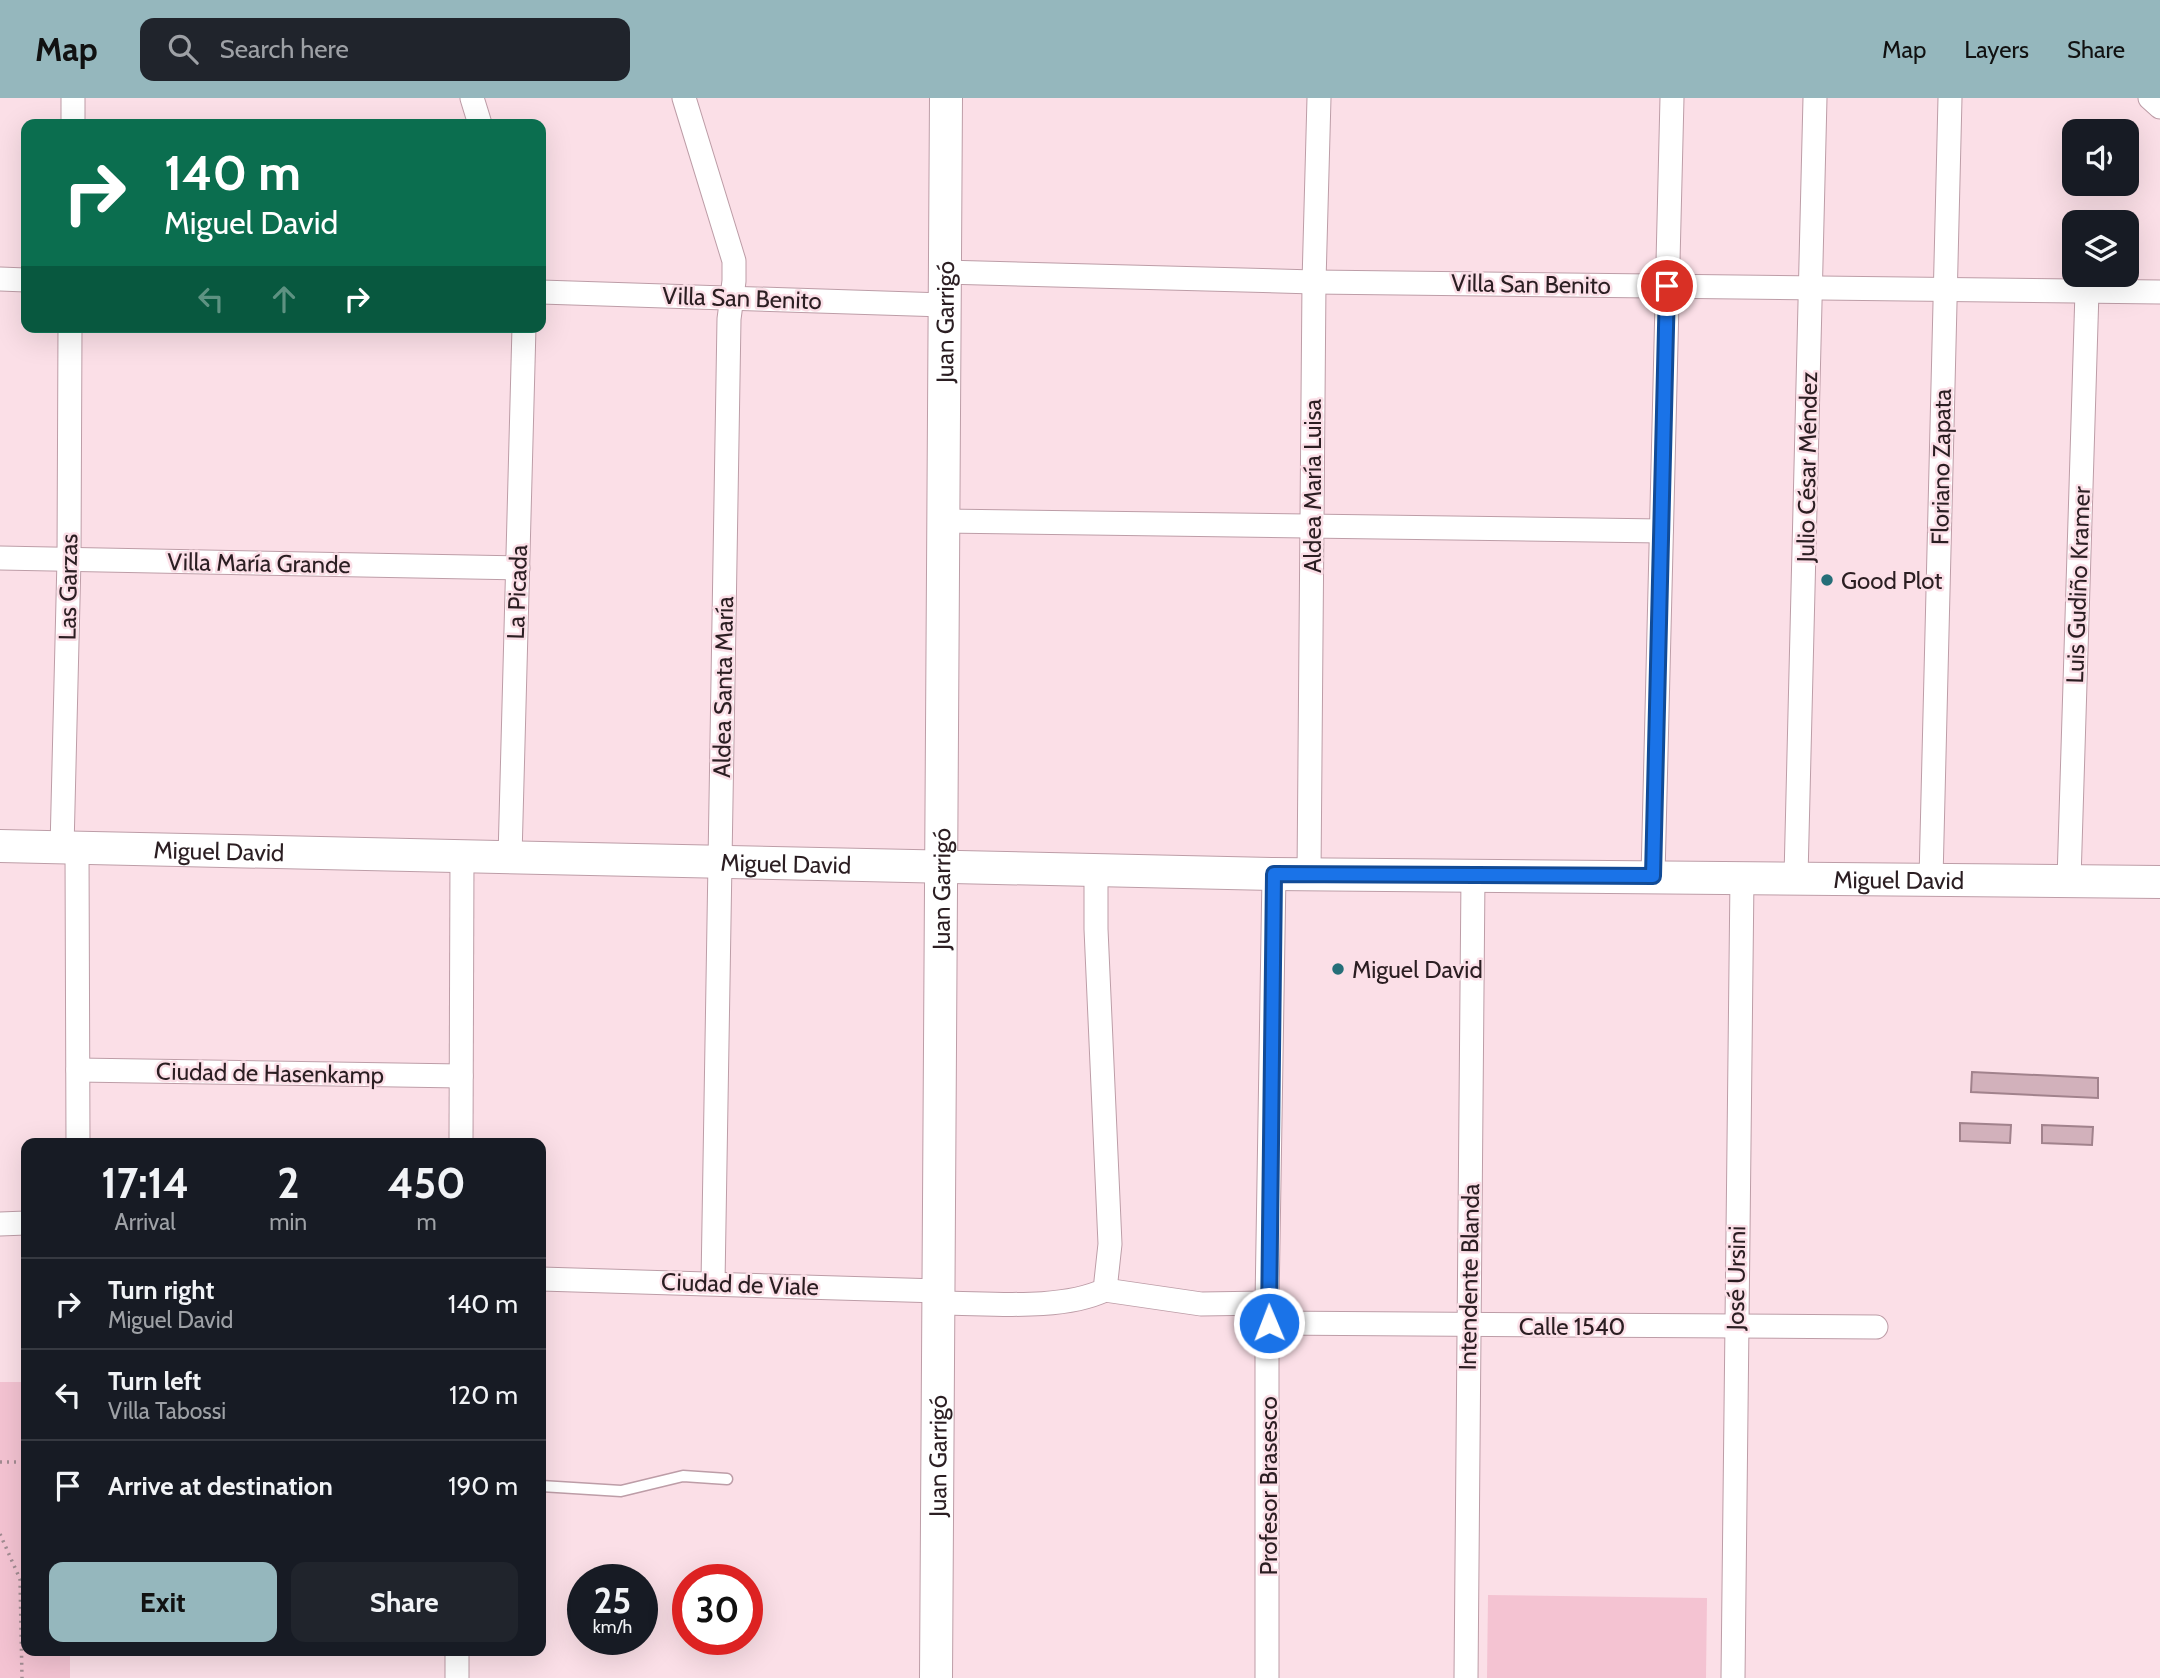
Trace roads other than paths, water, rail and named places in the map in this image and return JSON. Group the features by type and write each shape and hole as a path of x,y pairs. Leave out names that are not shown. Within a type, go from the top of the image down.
{"street":[{"path":"73,119 74,98"},
{"path":"472,98 478,119"},
{"name":"Aldea Santa María","path":"684,98 734,261 734,281 730,298 713,1283"},
{"name":"Juan Garrigó","path":"936,1678 946,98"},
{"name":"Aldea María Luisa","path":"1309,875 1314,282 1319,98"},
{"path":"1653,876 1672,98"},
{"name":"Julio César Méndez","path":"1796,877 1815,98"},
{"name":"Floriano Zapata","path":"1931,879 1950,98"},
{"path":"2150,98 2160,107"},
{"name":"Villa San Benito","path":"944,272 1314,282 2160,292"},
{"path":"0,279 21,280"},
{"name":"Luis Gudiño Kramer","path":"2069,880 2087,291"},
{"name":"Villa San Benito","path":"546,292 944,305"},
{"name":"Las Garzas","path":"70,333 70,848 78,1138"},
{"name":"La Picada","path":"510,857 524,333"},
{"path":"943,521 1661,531"},
{"name":"Villa María Grande","path":"0,558 518,568"},
{"name":"Miguel David","path":"0,846 1309,875 2160,882"},
{"path":"461,856 461,1138"},
{"path":"1096,871 1096,929 1109,1224 1105,1290"},
{"name":"Profesor Brasesco","path":"1267,1678 1268,1313 1274,874"},
{"name":"Intendente Blanda","path":"1466,1678 1473,876"},
{"name":"José Ursini","path":"1733,1678 1742,877"},
{"name":"Ciudad de Hasenkamp","path":"78,1070 461,1076"},
{"path":"0,1224 21,1223"},
{"name":"Ciudad de Viale","path":"546,1279 713,1283 1061,1302 1086,1299 1105,1290"},
{"name":"Calle 1540","path":"1105,1290 1268,1313 1468,1325 1876,1327"},
{"path":"457,1656 457,1678"}],"lane":[{"path":"546,1486 621,1491 683,1476 727,1479"}],"place":[{"name":"Good Plot","path":"1827,580"},
{"name":"Miguel David","path":"1338,969"}]}
